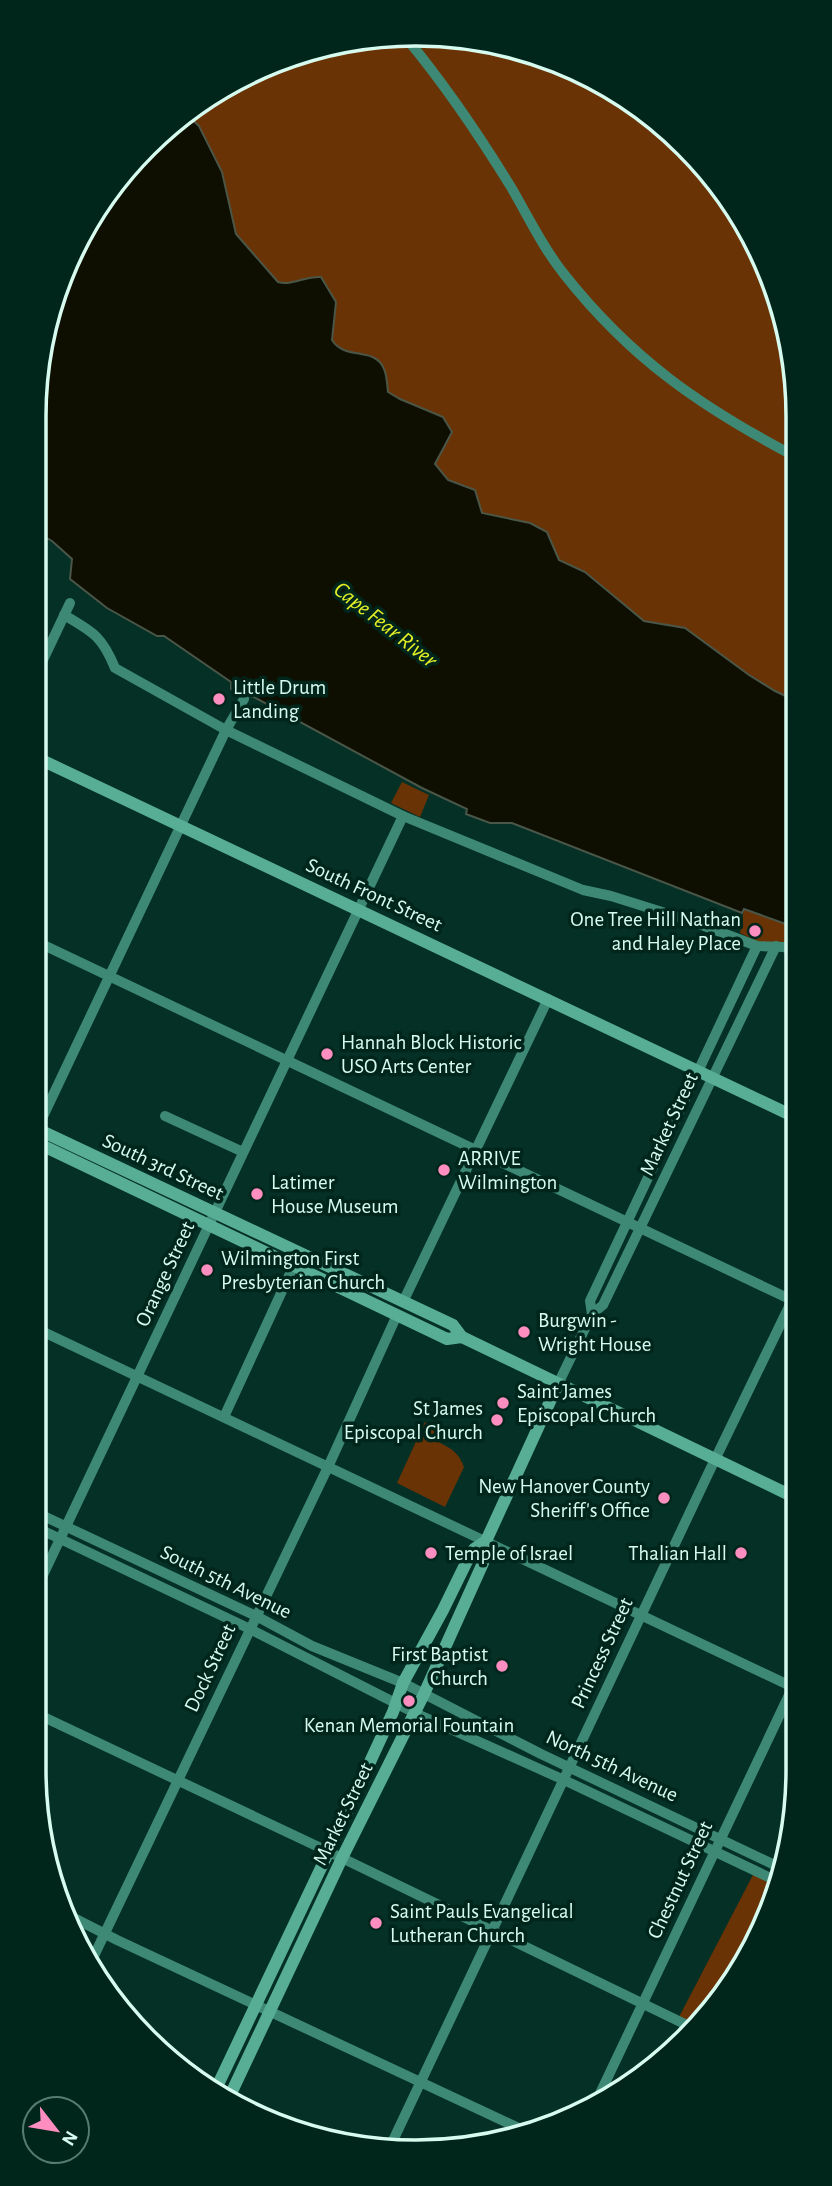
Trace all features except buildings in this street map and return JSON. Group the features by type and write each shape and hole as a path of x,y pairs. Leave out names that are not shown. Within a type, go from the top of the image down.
{"main road":[{"name":"South Front Street","path":"46,762 786,1113"},
{"name":"South 3rd Street","path":"46,1137 212,1219 453,1325 462,1337 786,1493"},
{"name":"South 3rd Street","path":"212,1219 294,1265 447,1339 462,1337"},
{"name":"Market Street","path":"232,2091 342,1858 424,1694 483,1563 486,1541 558,1384"},
{"name":"Market Street","path":"219,2083 328,1851 403,1683 474,1549 486,1541"}],"street":[{"path":"413,46 437,74 467,117 562,272 614,332 697,400 786,452"},
{"path":"46,653 70,603"},
{"path":"64,615 96,634 116,668 226,730 403,816 583,890 681,918 757,946 786,949"},
{"path":"46,1109 226,730 244,699"},
{"name":"Orange Street","path":"46,1569 403,816"},
{"path":"46,946 786,1298"},
{"name":"Market Street","path":"592,1314 590,1301 757,946"},
{"name":"Market Street","path":"558,1384 592,1314 603,1305 641,1229 776,946"},
{"path":"403,1302 548,999"},
{"path":"165,1115 243,1152"},
{"path":"224,1417 294,1265"},
{"name":"Dock Street","path":"95,1954 328,1466 397,1315"},
{"name":"Princess Street","path":"393,2140 715,1460 786,1320"},
{"path":"46,1333 786,1685"},
{"name":"South 5th Avenue","path":"46,1517 256,1616 312,1646 424,1694"},
{"name":"South 5th Avenue","path":"46,1532 250,1629 415,1713"},
{"name":"North 5th Avenue","path":"424,1694 570,1768 774,1865"},
{"name":"Chestnut Street","path":"601,2091 720,1839 786,1707"},
{"name":"North 5th Avenue","path":"415,1713 770,1878"},
{"path":"46,1718 685,2024"},
{"path":"78,1920 516,2127"}],"shaded area":[{"path":"392,46 464,49 535,65 601,95 660,137 695,172 724,210 758,274 774,320 786,392 786,696 749,675 685,628 644,621 585,572 559,560 547,532 530,523 482,513 475,490 448,480 435,464 451,432 388,392 386,374 380,362 367,355 344,350 332,340 336,302 321,277 288,283 278,282 236,234 222,172 191,121 231,95 297,65 344,53"},
{"path":"402,782 429,795 420,817 391,803"},
{"path":"744,909 786,924 786,946 758,942 740,933"},
{"path":"425,1422 445,1432 440,1443 455,1452 464,1467 445,1507 397,1483"},
{"path":"754,1873 770,1880 748,1934 724,1976 686,2023 678,2019"}],"water":[{"name":"Cape Fear River","path":"193,120 199,126 222,172 236,234 278,282 288,283 321,277 336,302 332,340 344,350 367,355 380,362 386,374 388,392 443,417 452,432 435,464 448,480 475,490 482,513 530,523 547,532 559,560 585,572 644,621 685,628 749,675 786,696 786,924 744,909 742,913 512,823 490,823 466,814 467,809 422,788 254,697 238,695 231,689 231,682 164,636 157,636 107,608 70,579 72,559 46,538 46,392 53,344 65,297 95,231 122,190 154,154"}],"place":[{"name":"Little Drum Landing","path":"219,699"},
{"name":"One Tree Hill Nathan and Haley Place","path":"755,931"},
{"name":"Hannah Block Historic USO Arts Center","path":"327,1054"},
{"name":"ARRIVE Wilmington","path":"444,1170"},
{"name":"Latimer House Museum","path":"257,1194"},
{"name":"Wilmington First Presbyterian Church","path":"207,1270"},
{"name":"Burgwin - Wright House","path":"524,1332"},
{"name":"Saint James Episcopal Church","path":"503,1403"},
{"name":"St James Episcopal Church","path":"497,1420"},
{"name":"New Hanover County Sheriff's Office","path":"664,1498"},
{"name":"Temple of Israel","path":"431,1553"},
{"name":"Thalian Hall","path":"741,1553"},
{"name":"First Baptist Church","path":"502,1666"},
{"name":"Kenan Memorial Fountain","path":"409,1701"},
{"name":"Saint Pauls Evangelical Lutheran Church","path":"376,1923"}]}
